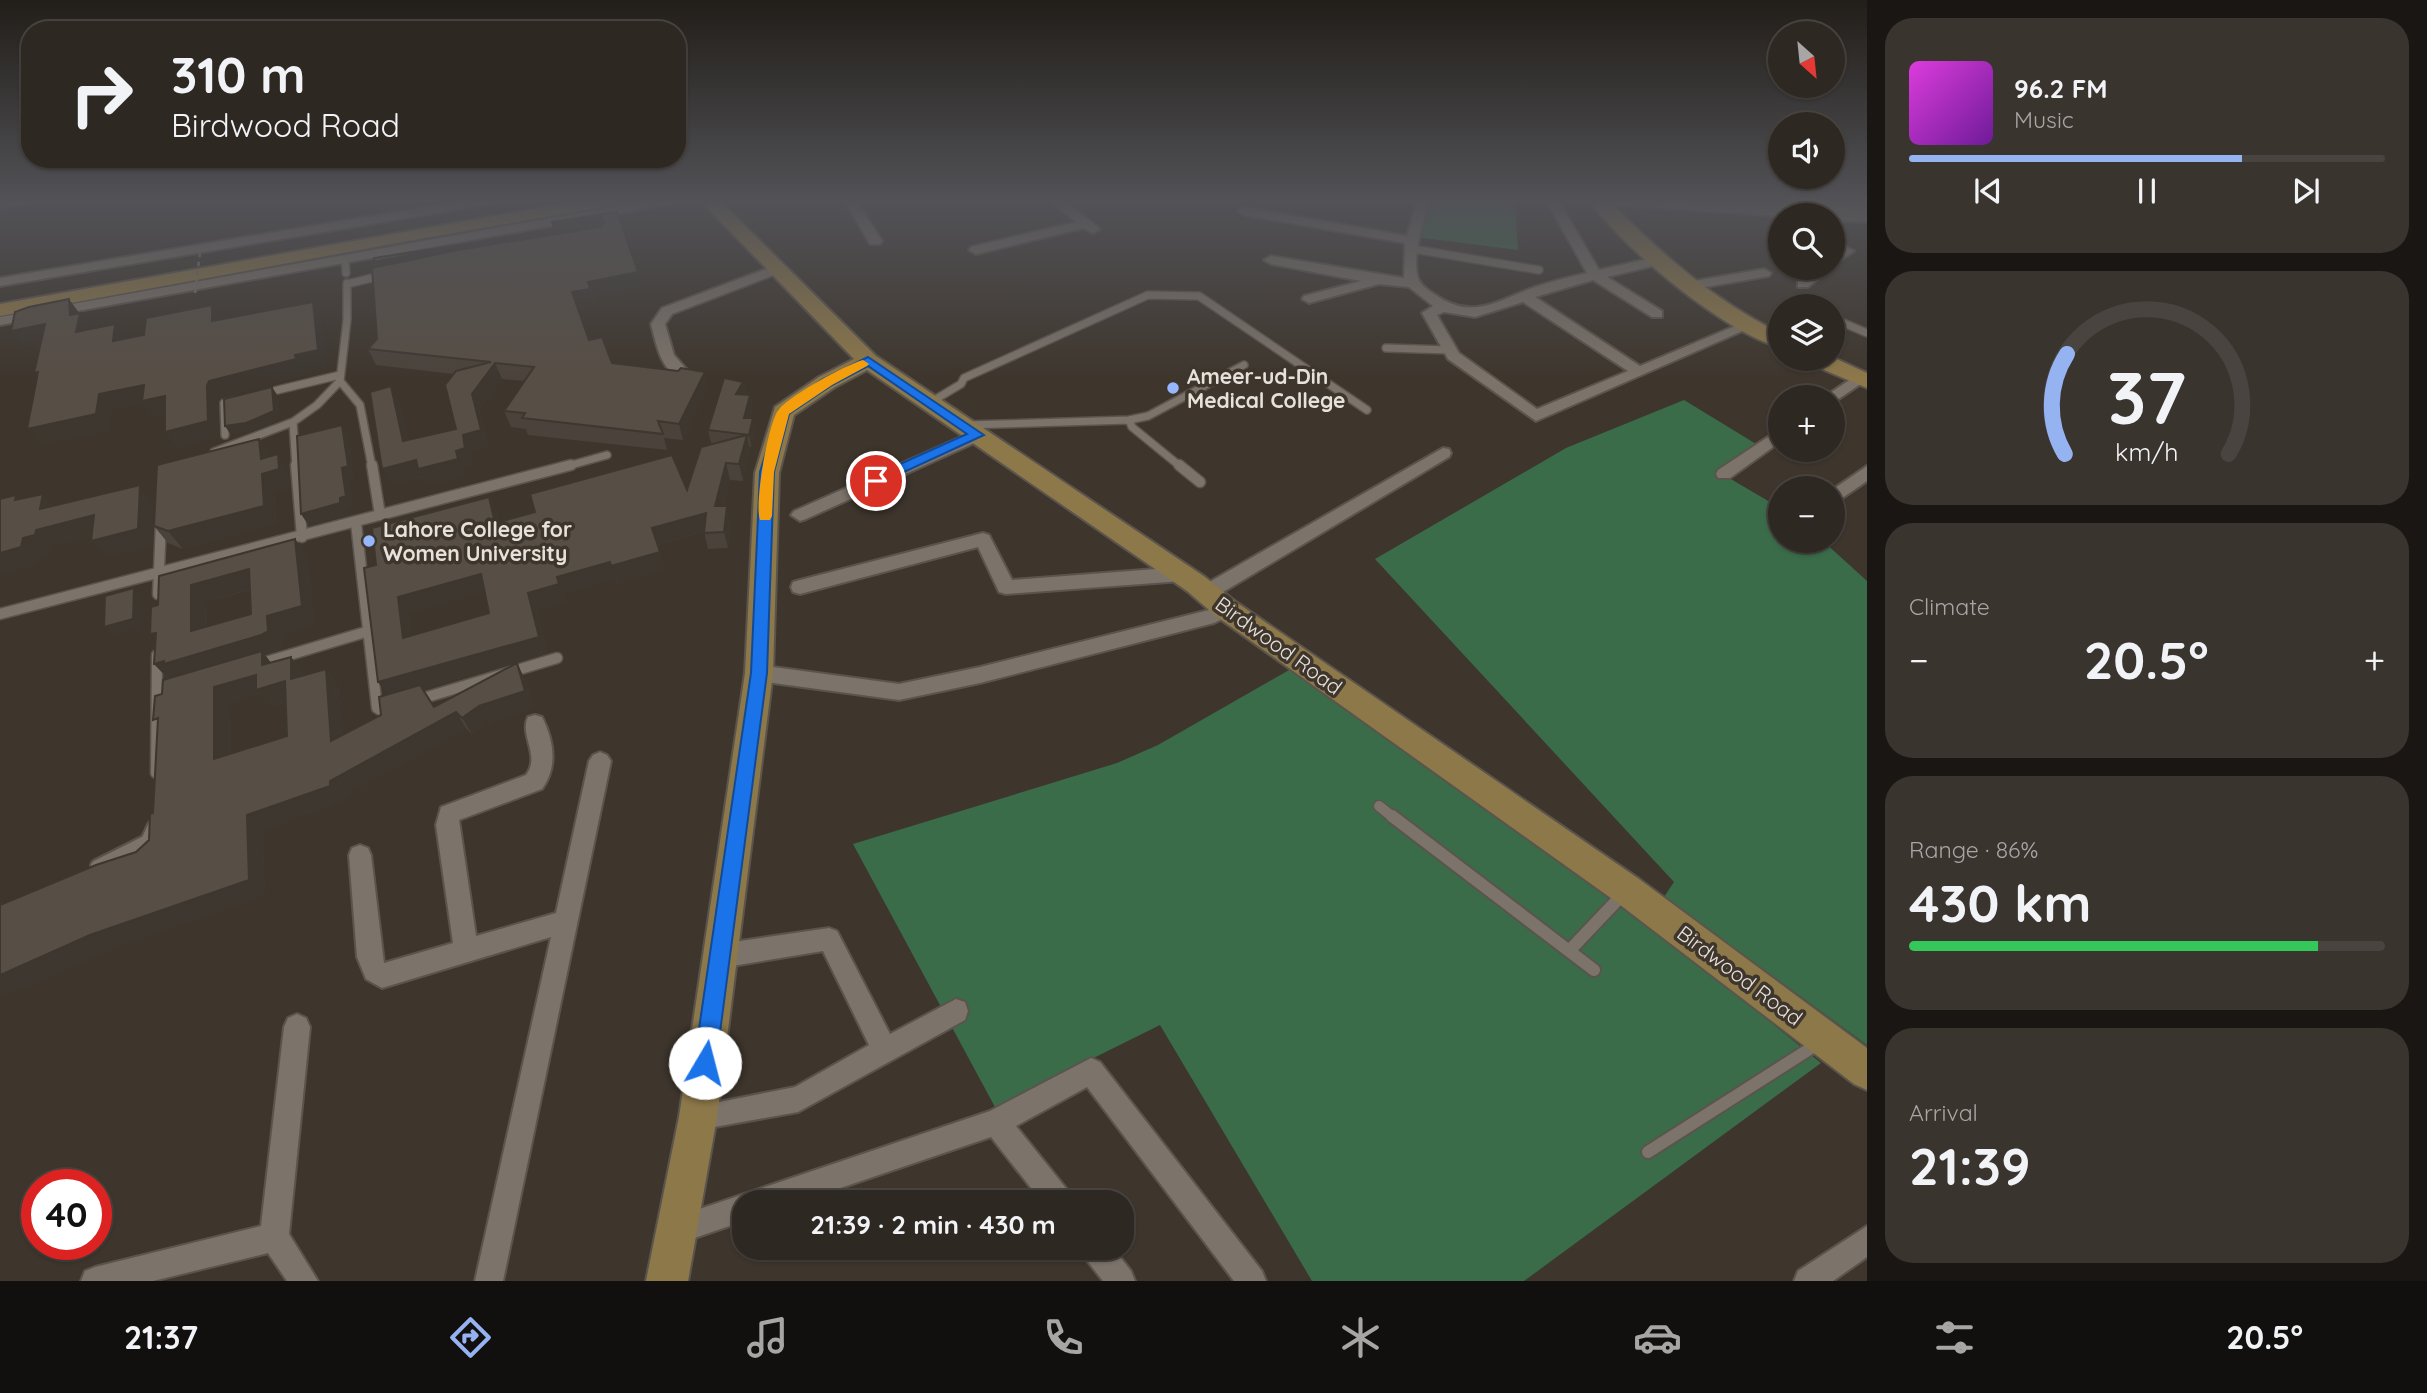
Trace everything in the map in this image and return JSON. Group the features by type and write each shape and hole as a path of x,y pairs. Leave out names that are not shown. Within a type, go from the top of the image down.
{"street":[{"path":"0,282 133,260"},
{"path":"0,291 186,260"},
{"path":"0,321 300,260"},
{"path":"0,310 256,268 346,266 377,260"},
{"name":"Birdwood Road","path":"771,260 868,361 1182,574 1216,601 1628,890 1867,1071"},
{"path":"1271,260 1379,280 1414,283"},
{"path":"1412,260 1410,275 1414,283 1434,303 1472,313 1494,310 1553,286 1656,261 1747,326 1768,334"},
{"path":"1587,260 1596,276 1657,314"},
{"path":"681,372 667,356 658,324 667,312 779,268"},
{"path":"1688,286 1764,273"},
{"path":"1309,299 1379,280"},
{"path":"1803,284 1808,280"},
{"path":"1525,298 1639,372"},
{"path":"1444,307 1429,313 1453,356 1536,416 1747,326"},
{"path":"667,1281 698,1116 759,673 767,472 783,412 827,382 868,361"},
{"path":"1845,371 1863,379"},
{"path":"1845,389 1863,379"},
{"path":"800,515 970,430"},
{"path":"1724,474 1768,443"},
{"path":"759,673 898,692 980,675 1214,616 1216,601 1443,453"},
{"path":"1845,489 1867,472"},
{"path":"800,586 983,539 1006,587 1182,574"},
{"path":"466,952 447,825 449,814 534,782 542,773 544,759 535,723"},
{"path":"489,1281 600,761"},
{"path":"360,855 369,957 374,971 382,976 566,921"},
{"path":"720,956 829,939 885,1050"},
{"path":"698,1116 798,1099 956,1011"},
{"path":"297,1027 274,1237 304,1281"},
{"path":"795,1190 996,1122 1091,1071 1252,1281"},
{"path":"996,1122 1050,1190"},
{"path":"677,1230 732,1212"},
{"path":"95,1281 274,1237"},
{"path":"1808,1281 1867,1240"},
{"path":"1104,1260 1121,1281"}],"lane":[{"path":"1487,260 1539,270"},
{"path":"209,454 293,422 317,405 340,378 347,320 347,284 399,272"},
{"path":"373,277 374,290"},
{"path":"931,402 961,384 964,378 1148,295 1199,296 1367,410"},
{"path":"1845,324 1867,333"},
{"path":"1386,348 1450,350"},
{"path":"970,430 1129,420 1148,416 1244,365"},
{"path":"225,435 224,403 340,378"},
{"path":"340,378 360,405 363,414 380,515"},
{"path":"1129,420 1132,427 1200,482"},
{"path":"293,422 302,537"},
{"path":"0,614 356,523 607,455"},
{"path":"158,600 161,506"},
{"path":"356,523 377,708 382,710 557,658"},
{"path":"250,667 369,631"},
{"path":"156,786 158,641"},
{"path":"157,696 170,692"},
{"path":"1379,806 1594,970"},
{"path":"83,872 147,841 155,824 155,811"},
{"path":"1570,950 1628,890"},
{"path":"1648,1152 1805,1049 1825,1040"}],"path":[{"path":"195,293 199,260"}],"green space":[{"path":"1684,400 1761,447 1724,475 1768,501 1768,553 1836,553 1867,581 1867,1045 1664,897 1674,882 1375,559 1566,448"},
{"path":"1296,666 1636,913 1821,1063 1524,1281 1312,1281 1160,1025 995,1107 853,844 1117,763 1158,745"}],"building":[{"path":"411,260 634,260 638,272 588,282 590,289 572,292 589,340 602,337 612,363 705,372 679,424 658,421 663,434 522,418 525,413 504,411 534,367 495,363 472,394 481,430 463,435 465,448 456,451 458,459 418,469 416,460 382,469 370,392 391,386 403,441 456,429 445,385 456,371 491,362 368,349 377,339 372,268"},
{"path":"69,299 70,315 80,313 76,332 115,324 113,341 144,335 146,318 212,305 212,321 313,302 318,350 295,355 296,359 209,381 208,421 165,432 165,396 142,401 144,385 99,394 96,414 27,429 38,372 34,373 45,324 11,331 15,312"},
{"path":"724,378 743,382 736,394 750,395 744,418 753,418 749,435 708,430"},
{"path":"272,387 274,411 246,423 225,426 224,399"},
{"path":"342,425 348,466 342,468 346,496 340,498 340,503 301,514 297,436"},
{"path":"747,435 739,464 726,463 715,506 727,506 724,532 704,533 706,513 652,528 660,552 557,577 559,584 528,593 539,637 378,682 364,568 376,565 372,528 489,497 495,523 535,512 530,494 672,455 687,490 701,447","holes":["481,574 489,613 403,638 398,597"]},
{"path":"259,439 261,459 278,454 279,469 262,474 264,506 168,531 154,526 157,465"},
{"path":"140,485 138,529 91,541 94,515 36,530 35,535 23,538 21,547 0,553 0,499 16,495 15,500 43,494 40,509"},
{"path":"295,539 302,606 267,616 268,631 261,635 164,664 164,661 154,664 156,633 150,634 151,607 158,605 159,576","holes":["249,569 251,614 191,631 191,585"]},
{"path":"134,588 133,619 104,627 105,596"},
{"path":"262,651 262,665 291,657 291,679 326,669 331,741 381,715 379,697 420,685 434,707 517,663 525,691 479,706 462,718 456,712 330,781 330,786 247,815 249,880 90,935 0,975 0,905 96,865 136,852 149,840 158,718 153,720 155,696 162,694 163,680","holes":["256,675 256,690 285,681 287,736 214,759 214,687"]}],"slow traffic":[{"path":"765,516 767,472 783,412 827,382 863,364"}],"place":[{"name":"Ameer-ud-Din Medical College","path":"1173,388"},
{"name":"Lahore College for Women University","path":"369,541"}],"route":[{"path":"705,1063 759,673 767,472 783,412 827,382 868,361 977,435 876,481"}]}
